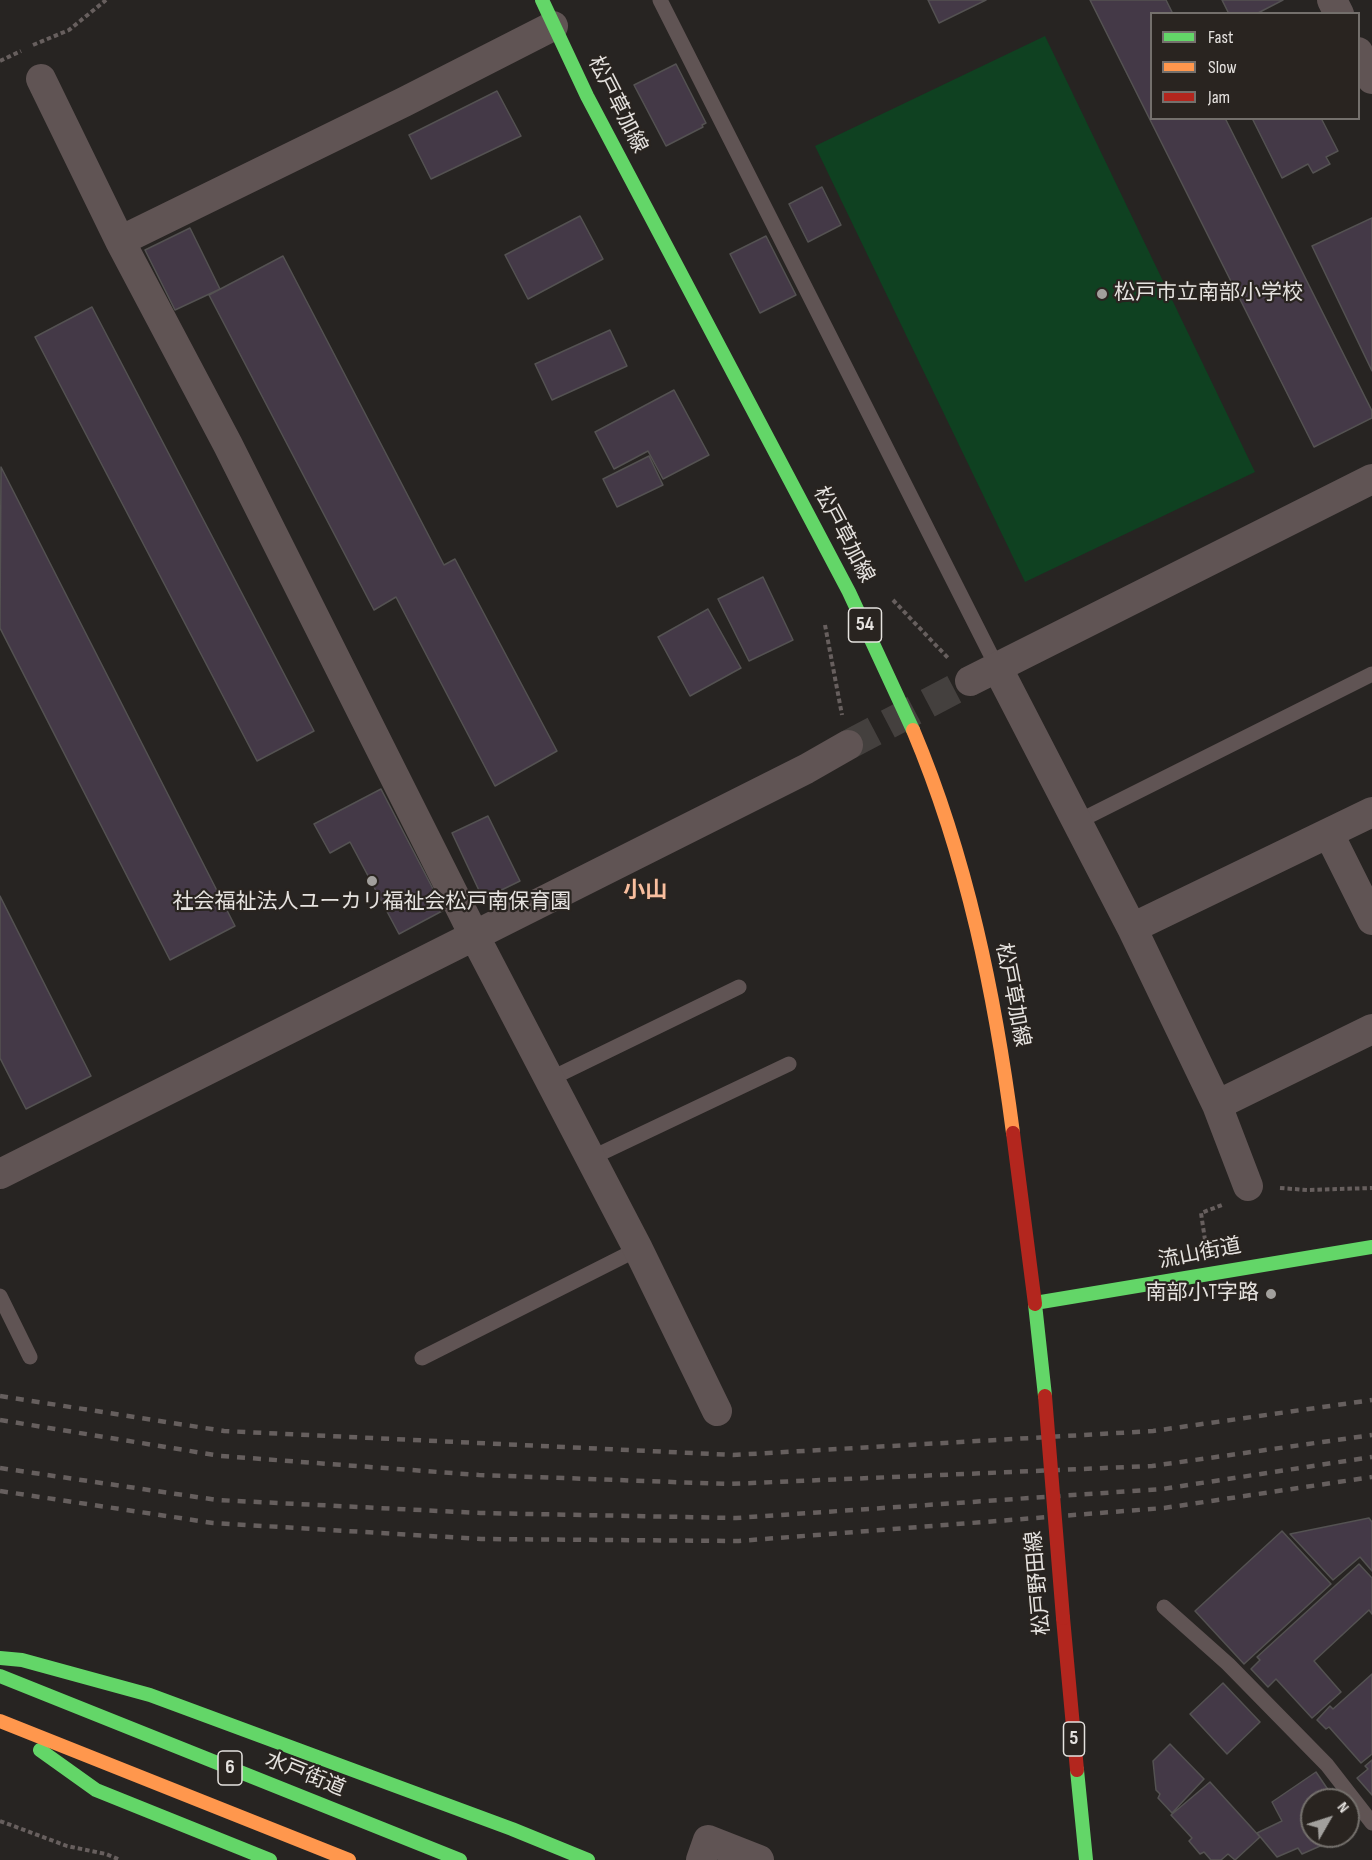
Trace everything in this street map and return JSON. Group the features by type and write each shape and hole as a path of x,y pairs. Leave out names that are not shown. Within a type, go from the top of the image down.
{"main road":[{"name":"松戸草加線","path":"547,13 850,593 896,691 934,781 968,888 989,981 1010,1101 1035,1303"},
{"name":"流山街道","path":"1035,1303 1372,1247"},
{"name":"松戸野田線","path":"1035,1303 1086,1860"},
{"path":"0,1658 22,1660 150,1695 501,1824 588,1860"},
{"name":"水戸街道","path":"0,1676 460,1860"},
{"path":"0,1721 96,1790 270,1860"},
{"name":"6","path":"0,1721 349,1860"}],"street":[{"path":"120,241 404,102 547,13"},
{"path":"1360,54 1372,79"},
{"path":"41,79 120,241 228,445 474,935 638,1249 717,1411"},
{"path":"970,681 1372,479"},
{"path":"997,667 1132,928 1217,1105 1238,1194"},
{"path":"0,1174 806,769 848,745"},
{"path":"1132,928 1372,812"},
{"path":"1329,834 1372,920"},
{"path":"1217,1105 1372,1029"},
{"path":"701,1860 708,1840 759,1860"}],"lane":[{"path":"660,0 997,667"},
{"path":"1077,822 1372,674"},
{"path":"550,1079 739,987"},
{"path":"591,1158 789,1064"},
{"path":"422,1358 638,1249"},
{"path":"0,1296 30,1358"},
{"path":"1164,1607 1228,1664 1327,1765 1372,1823"}],"path":[{"path":"0,61 69,30 106,0"},
{"path":"887,593 970,681"},
{"path":"823,614 848,745"},
{"path":"1206,1249 1201,1213 1238,1194 1372,1188"},
{"path":"0,1821 67,1846 106,1854 120,1860"}],"green space":[{"path":"1045,36 1255,472 1025,582 815,146"}],"building":[{"path":"928,0 986,0 939,23"},
{"path":"1090,0 1166,0 1172,12 1150,12 1150,120"},
{"path":"1222,0 1283,0 1260,12 1228,12"},
{"path":"676,64 706,123 702,125 703,127 666,146 634,85"},
{"path":"497,91 521,136 431,179 409,135"},
{"path":"1150,120 1226,120 1372,411 1372,418 1314,447"},
{"path":"1253,120 1322,120 1338,151 1326,157 1330,164 1313,173 1308,164 1282,178"},
{"path":"822,187 841,225 808,242 789,204"},
{"path":"580,216 603,259 528,299 505,255"},
{"path":"1372,218 1372,371 1312,246"},
{"path":"190,228 220,289 175,310 145,250"},
{"path":"766,236 796,295 760,313 730,254"},
{"path":"283,256 444,565 455,559 557,751 495,786 396,597 374,610 209,295"},
{"path":"92,307 314,731 257,761 35,337"},
{"path":"610,330 627,366 552,400 535,364"},
{"path":"674,390 709,455 663,479 648,451 614,469 595,432"},
{"path":"649,456 663,485 617,507 603,479"},
{"path":"1,467 235,926 170,960 0,628"},
{"path":"763,577 793,640 749,661 718,599"},
{"path":"708,609 741,668 690,696 658,637"},
{"path":"381,789 444,910 399,934 350,842 330,853 314,824"},
{"path":"488,816 520,881 483,899 452,833"},
{"path":"0,896 91,1076 26,1109 0,1058"},
{"path":"1369,1518 1372,1522 1372,1571 1360,1557 1333,1580 1290,1534"},
{"path":"1282,1531 1331,1584 1244,1664 1195,1611"},
{"path":"1359,1564 1372,1578 1372,1614 1369,1610 1314,1661 1341,1692 1312,1718 1276,1679 1268,1687 1251,1669 1260,1660 1257,1657"},
{"path":"1372,1674 1372,1754 1361,1763 1329,1727 1326,1729 1317,1720 1330,1706 1333,1709"},
{"path":"1223,1683 1260,1722 1227,1754 1190,1714"},
{"path":"1170,1744 1204,1779 1172,1813 1158,1798 1160,1794 1156,1790 1153,1761"},
{"path":"1372,1760 1372,1795 1357,1778 1368,1769 1365,1766"},
{"path":"1316,1772 1327,1788 1300,1788 1300,1848 1316,1848 1302,1854 1298,1848 1277,1857 1257,1833 1282,1821 1272,1802"},
{"path":"1210,1782 1260,1837 1235,1860 1228,1854 1221,1860 1211,1860 1204,1852 1200,1854 1189,1841 1192,1838 1171,1815"}],"tunnel":[{"path":"848,745 970,681"}],"railway":[{"path":"0,1396 224,1431 733,1455 1153,1431 1372,1400"},
{"path":"0,1420 221,1456 479,1475 728,1484 1152,1466 1372,1435"},
{"path":"0,1468 217,1500 480,1513 736,1518 1162,1489 1372,1457"},
{"path":"0,1491 213,1523 481,1539 739,1541 1164,1508 1372,1477"}],"traffic: fast":[{"path":"542,0 587,96 849,592 913,730"},
{"path":"1035,1303 1372,1247"},
{"path":"1035,1304 1045,1396"},
{"path":"0,1658 22,1660 150,1695 512,1829 588,1860"},
{"path":"0,1676 460,1860"},
{"path":"40,1750 96,1790 270,1860"},
{"path":"1077,1770 1086,1860"}],"traffic: slow":[{"path":"913,730 932,778 964,877 988,979 1013,1133"},
{"path":"0,1721 349,1860"}],"traffic: jam":[{"path":"1013,1133 1035,1304"},
{"path":"1045,1396 1063,1618"},
{"path":"1063,1618 1077,1770"}],"place":[{"name":"松戸市立南部小学校","path":"1102,294"},
{"name":"社会福祉法人ユーカリ福祉会松戸南保育園","path":"372,881"},
{"name":"南部小T字路","path":"1271,1294"}],"district":[{"name":"小山","path":"645,891"}]}
